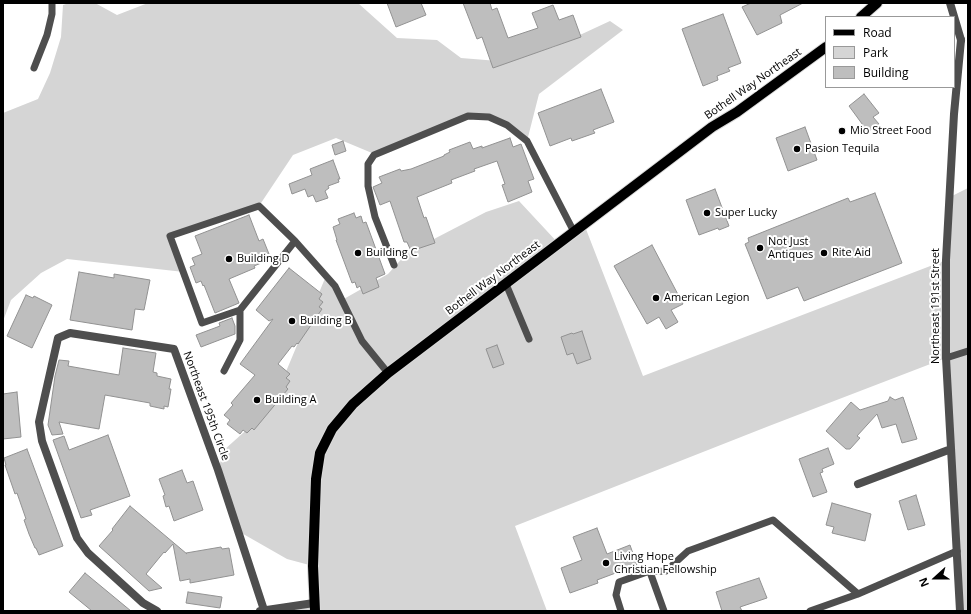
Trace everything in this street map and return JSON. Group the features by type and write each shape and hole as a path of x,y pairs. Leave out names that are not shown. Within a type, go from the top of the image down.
{"main road":[{"path":"862,16 877,3"},
{"name":"Bothell Way Northeast","path":"314,607 313,566 316,479 320,453 336,424 353,404 388,373 712,127 738,112 825,48"}],"street":[{"name":"Northeast 191st Street","path":"950,3 954,16"},
{"name":"Northeast 191st Street","path":"955,20 961,40 954,114 946,260 946,358 960,611"},
{"name":"Northeast 195th Circle","path":"157,611 143,603 88,553 77,538 42,441 39,422 58,338 70,333 174,349 218,470 262,611 314,607"},
{"path":"858,484 951,449"}],"lane":[{"path":"34,68 47,35 52,14 52,3"},
{"path":"394,265 375,217 368,186 368,164 374,155 468,116 489,116 507,125 527,141 574,232"},
{"path":"295,241 240,310 202,323 170,236 259,206 295,241 335,286 362,341 388,373"},
{"path":"506,284 529,339"},
{"path":"224,371 240,340 240,310"},
{"path":"946,358 968,351"},
{"path":"621,611 616,595 619,582 650,572 666,571 688,550 773,520 858,594"},
{"path":"810,611 858,594 957,551"},
{"path":"650,572 664,611"}],"green space":[{"path":"69,3 95,3 117,15 148,3 358,3 397,38 437,40 461,58 498,61 554,47 610,21 623,30 539,94 527,141 489,117 468,116 372,153 336,138 293,155 259,206 171,236 184,272 67,259 41,273 11,300 3,321 3,113 38,99 50,73 61,37 63,5"},
{"path":"968,188 968,611 960,611 946,358 515,526 547,611 260,611 314,603 313,566 287,559 238,531 218,470 224,450 281,399 285,374 326,276 342,300 388,274 407,253 486,212 519,201 559,244 584,224 643,376 946,260 950,197"}],"building":[{"path":"387,3 421,3 426,15 396,27"},
{"path":"463,3 490,3 492,10 497,8 508,38 538,28 532,13 553,5 559,20 573,15 581,37 493,68 482,37 477,39"},
{"path":"751,3 803,3 780,15 782,23 757,35 742,7"},
{"path":"723,14 741,63 728,68 730,71 717,76 718,80 703,86 682,29"},
{"path":"601,89 614,122 593,130 595,133 572,141 571,138 550,146 538,113"},
{"path":"864,94 879,113 873,117 879,124 868,132 849,106"},
{"name":"Pasion Tequila","path":"805,127 817,160 788,171 776,138"},
{"path":"510,138 513,147 521,144 534,179 528,181 532,192 508,202 502,185 505,184 497,161 474,169 475,171 451,180 452,183 417,197 435,243 411,251 407,242 404,242 390,201 380,205 373,187 382,183 379,177 400,169 401,171 411,169 444,156 450,152 449,150 470,142 473,149 482,146 482,148"},
{"path":"343,141 346,151 335,155 332,145"},
{"path":"333,160 340,179 338,179 339,182 328,186 329,188 325,191 328,198 316,202 313,195 308,197 305,189 292,194 289,184 312,175 310,169"},
{"name":"Super Lucky","path":"715,189 729,226 719,230 718,228 699,235 686,200"},
{"name":"Rite Aid","path":"875,193 902,263 804,301 798,287 767,299 745,244 749,242 748,238 848,198 850,202"},
{"name":"Building C","path":"354,213 356,218 361,216 363,223 366,222 385,274 376,278 379,287 363,294 360,286 357,288 355,282 352,283 336,240 333,227 340,224 338,219"},
{"path":"249,215 259,241 263,239 269,254 264,256 266,261 254,266 255,268 229,279 239,303 215,313 204,285 203,286 201,281 196,283 190,267 195,265 192,258 202,254 195,236"},
{"name":"American Legion","path":"652,245 683,304 671,310 678,322 666,329 659,317 647,324 614,266"},
{"path":"289,268 322,294 319,299 323,302 319,307 322,309 298,344 297,343 294,347 292,346 278,364 290,374 286,378 290,381 286,387 288,389 254,430 252,428 247,433 243,430 240,434 227,424 230,420 224,415 233,405 231,403 255,375 240,364 273,319 269,321 256,310"},
{"path":"79,272 114,278 114,274 150,280 144,310 135,309 132,330 70,320"},
{"path":"26,295 33,298 34,296 52,305 32,348 7,336"},
{"path":"232,318 235,326 235,334 201,347 196,335 220,326 219,323"},
{"path":"582,331 591,359 577,364 573,353 567,355 561,337"},
{"path":"497,345 504,364 493,368 486,349"},
{"path":"123,348 156,353 153,372 157,373 157,376 171,379 168,407 164,406 164,409 150,406 150,403 105,395 99,429 59,422 63,434 52,435 48,425 55,376 59,360 69,361 68,366 119,375"},
{"path":"17,392 21,437 3,439 3,394"},
{"path":"890,397 895,400 903,397 917,439 902,443 896,424 882,428 877,414 857,436 860,438 850,449 846,449 826,431 851,402 860,410 888,401"},
{"path":"108,435 130,496 90,510 92,515 81,518 53,440 64,436 69,450"},
{"path":"828,448 834,464 822,469 823,472 820,473 827,492 813,497 799,459"},
{"path":"27,449 63,546 39,555 29,534 24,520 26,519 17,493 15,494 4,458"},
{"path":"182,470 187,483 193,481 203,510 174,521 169,506 166,507 163,496 165,495 159,479"},
{"path":"916,495 925,525 908,530 899,501"},
{"path":"832,503 871,514 865,541 832,533 834,527 826,525"},
{"path":"130,506 187,554 186,553 221,547 222,549 229,548 234,575 190,583 190,579 180,581 173,544 165,553 164,552 146,574 162,588 149,591 99,546 113,530 112,529"},
{"name":"Living Hope Christian Fellowship","path":"597,528 607,554 630,545 637,565 597,580 598,583 570,593 561,568 582,560 573,537"},
{"path":"85,573 131,611 92,611 75,597 69,592"},
{"path":"759,578 767,598 740,607 742,611 722,611 716,592"},
{"path":"188,592 222,597 220,608 186,603"}],"place":[{"name":"Mio Street Food","path":"842,131"},
{"name":"Pasion Tequila","path":"797,149"},
{"name":"Super Lucky","path":"707,213"},
{"name":"Not Just Antiques","path":"760,248"},
{"name":"Building C","path":"358,253"},
{"name":"Rite Aid","path":"824,253"},
{"name":"Building D","path":"229,259"},
{"name":"American Legion","path":"656,298"},
{"name":"Building B","path":"292,321"},
{"name":"Building A","path":"257,400"},
{"name":"Living Hope Christian Fellowship","path":"606,563"}]}
